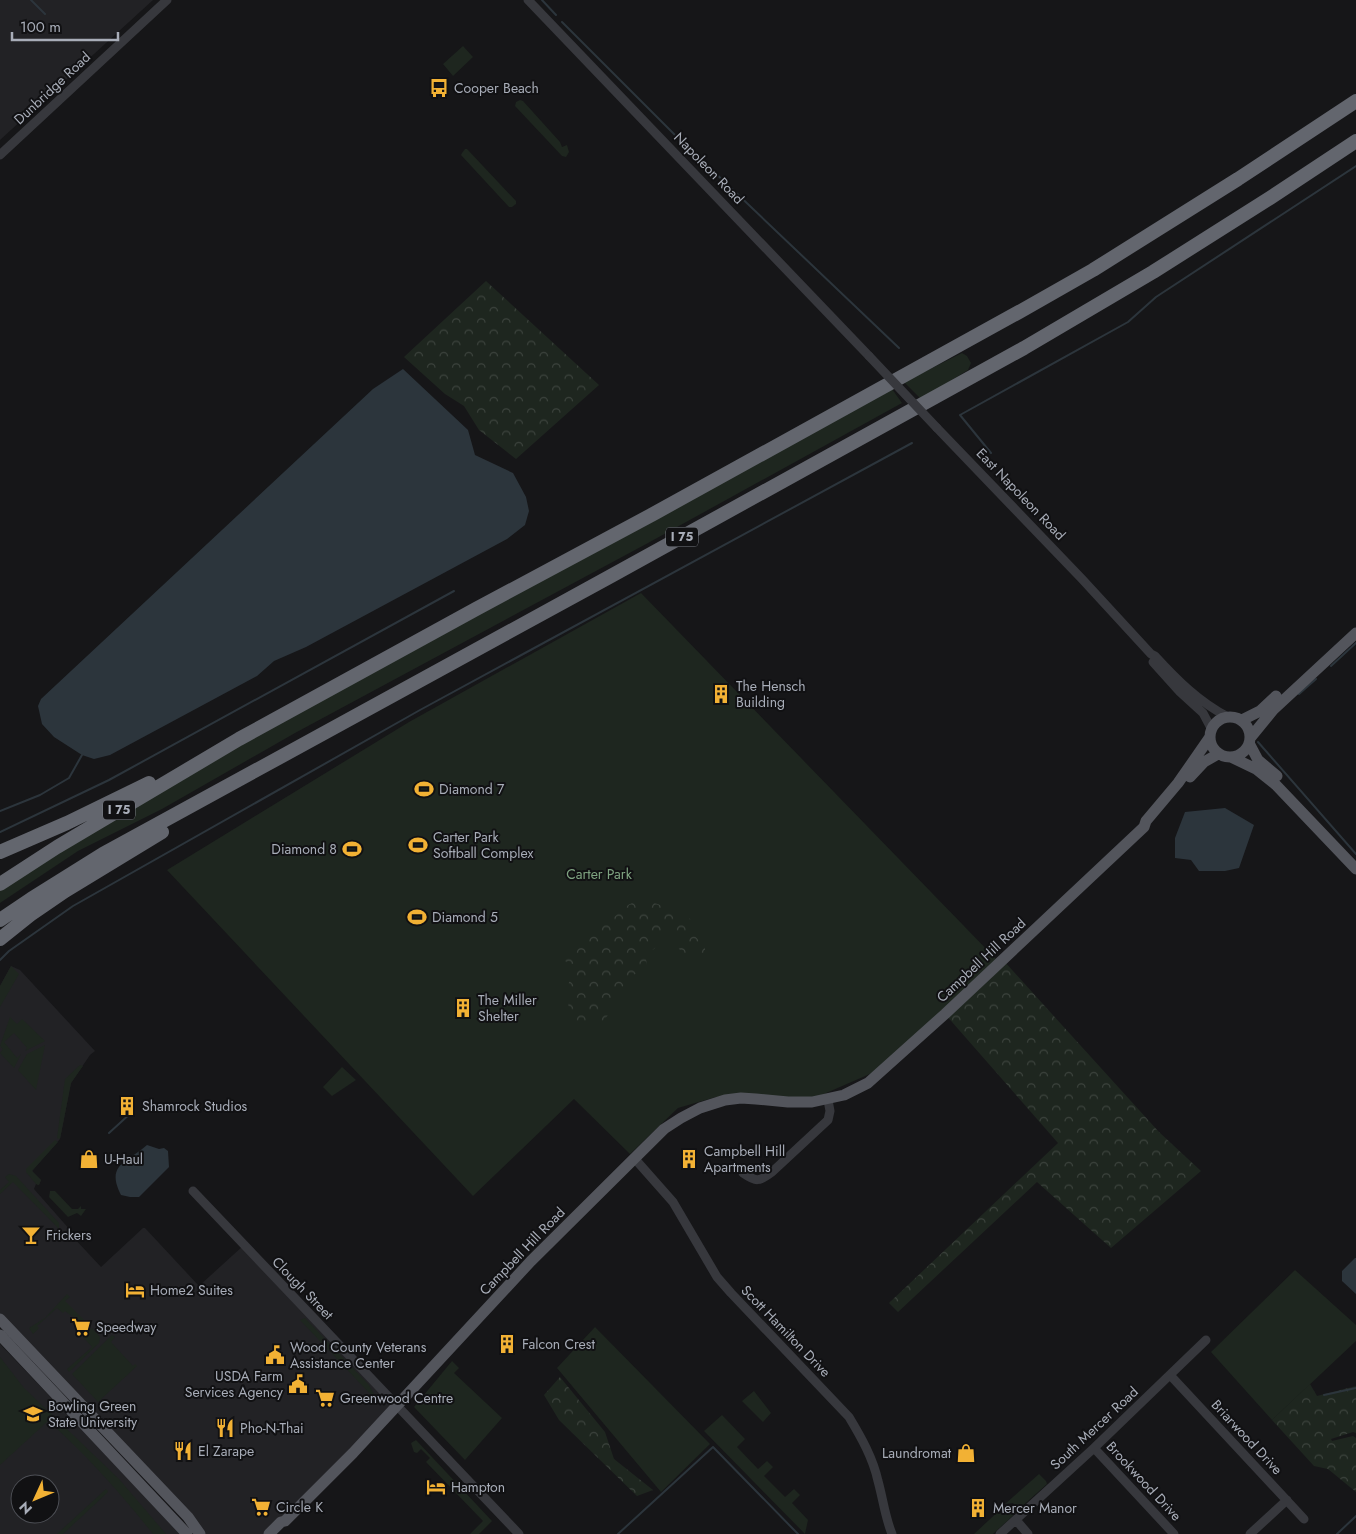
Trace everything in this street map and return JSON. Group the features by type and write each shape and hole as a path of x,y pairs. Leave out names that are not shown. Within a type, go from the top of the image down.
{"highway":[{"name":"I 75","path":"0,884 57,847 239,739 1044,298 1157,231 1356,101"},
{"name":"I 75","path":"0,920 103,854 1024,348 1153,272 1356,141"},
{"path":"0,852 67,823 239,739"},
{"path":"0,939 65,891 110,862 189,816 254,771"}],"main road":[{"path":"1242,720 1260,711 1292,684 1307,677 1356,633"},
{"path":"1231,757 1242,753 1273,710 1305,682 1307,677"},
{"path":"1302,811 1292,792 1258,760 1250,740 1249,728 1242,720 1228,716 1217,723 1211,733 1212,747 1218,754 1231,757 1249,765 1276,785 1356,869"},
{"name":"Campbell Hill Road","path":"1144,827 1146,821 1178,783 1211,733"},
{"name":"Campbell Hill Road","path":"275,1534 284,1525 285,1521 353,1453 531,1261 664,1129 686,1115 710,1104 740,1098 805,1103 828,1100 854,1091 868,1083 945,1014 1144,827 1150,825 1200,766 1218,754"},
{"path":"0,1319 188,1517 200,1534"},
{"path":"0,1335 187,1534"},
{"name":"Campbell Hill Road","path":"269,1534 281,1522 285,1521"}],"street":[{"name":"Dunbridge Road","path":"0,155 167,0"},
{"name":"Napoleon Road","path":"528,0 868,356"},
{"name":"East Napoleon Road","path":"868,356 1082,579 1151,654 1156,656 1188,690 1228,716"},
{"name":"East Napoleon Road","path":"1151,654 1152,660 1169,681 1203,713 1211,733"},
{"path":"743,1172 756,1181 764,1179 828,1120 830,1111 828,1100"},
{"name":"Scott Hamilton Drive","path":"635,1159 673,1202 717,1277 730,1293 849,1417 862,1437 871,1458 892,1534"},
{"name":"Clough Street","path":"193,1191 519,1534"},
{"name":"South Mercer Road","path":"1000,1534 1094,1448 1206,1340"},
{"name":"Briarwood Drive","path":"1170,1375 1304,1519"},
{"name":"Brookwood Drive","path":"1094,1448 1174,1534"},
{"path":"1250,1534 1287,1500"},
{"path":"1016,1520 1028,1534"}],"shaded area":[{"path":"0,0 153,0 0,140"},
{"path":"403,369 468,430 475,455 513,473 526,497 529,511 525,525 507,539 306,647 274,661 257,676 110,755 94,759 82,755 54,737 42,724 38,706 41,699 373,389"},
{"path":"1225,808 1254,825 1239,868 1225,871 1199,871 1191,860 1175,858 1175,838 1185,812"},
{"path":"11,966 20,970 95,1051 90,1055 71,1083 60,1139 32,1171 41,1180 34,1189 71,1231 73,1237 101,1267 145,1228 199,1286 244,1245 397,1406 266,1534 203,1534 0,1324 0,986"},
{"path":"147,1145 159,1149 164,1148 168,1151 169,1167 139,1197 121,1195 117,1185 117,1170 126,1160"},
{"path":"1355,1258 1356,1294 1342,1281 1342,1271"},
{"name":"Bowling Green State University","path":"0,1344 181,1534 0,1534"}],"green space":[{"path":"463,46 473,57 453,76 443,64"},
{"path":"520,100 560,142 562,147 567,145 569,152 566,157 562,156 515,106 516,102"},
{"path":"465,149 516,201 516,204 509,207 461,155"},
{"path":"486,281 599,385 516,459 479,430 464,406 445,394 404,357"},
{"path":"962,353 967,356 971,363 968,370 921,399 904,382"},
{"path":"892,389 902,403 648,543 295,733 162,809 78,851 0,903 0,884 69,839"},
{"name":"Carter Park","path":"641,593 996,959 921,1031 872,1073 817,1097 716,1097 678,1108 630,1154 574,1099 473,1196 167,870 409,722"},
{"path":"638,900 649,901 666,907 676,914 692,920 694,932 696,937 703,942 705,953 698,957 687,955 678,948 678,939 661,935 660,943 654,949 645,953 647,965 642,972 629,976 606,1017 599,1024 593,1022 579,1026 570,1018 567,991 570,980 579,968 576,964 567,964 564,958 580,943 580,938 595,931 608,918 614,917 628,905"},
{"path":"1003,960 1159,1132 1201,1171 1111,1248 1037,1182 898,1312 889,1303 1058,1143 945,1014"},
{"path":"11,966 19,974 0,1007 0,986"},
{"path":"10,1017 17,1024 22,1019 45,1041 25,1051 27,1048 14,1033 4,1042 17,1058 21,1054 14,1068 0,1053 3,1049 0,1046"},
{"path":"45,1045 36,1090 18,1070 27,1054"},
{"path":"80,1065 83,1066 71,1083 60,1139 57,1138 65,1079"},
{"path":"342,1067 356,1080 332,1096 323,1087"},
{"path":"55,1140 58,1142 32,1171 41,1180 39,1185 36,1184 26,1172 26,1169"},
{"path":"9,1174 16,1176 59,1223 59,1229 13,1182 0,1194 0,1190 9,1182 5,1177"},
{"path":"50,1191 55,1191 72,1209 78,1209 81,1206 81,1209 86,1209 81,1216 77,1213 68,1217 49,1197"},
{"path":"1295,1270 1356,1325 1356,1341 1272,1420 1211,1352"},
{"path":"67,1294 70,1297 65,1301 87,1323 84,1326 74,1316 65,1311 63,1313 57,1308 37,1326 39,1328 33,1334 29,1328 45,1318"},
{"path":"305,1318 369,1385 375,1396 374,1398 300,1320"},
{"path":"595,1327 710,1444 661,1492 557,1368"},
{"path":"92,1328 100,1337 99,1343 69,1372 67,1369 92,1347 83,1337"},
{"path":"112,1335 115,1337 111,1342 133,1366 135,1364 137,1366 98,1402 72,1374"},
{"path":"0,1357 24,1388 119,1479 166,1534 153,1534 103,1475 48,1421 0,1465"},
{"path":"452,1361 459,1368 454,1373 502,1418 465,1460 414,1407"},
{"path":"560,1377 605,1432 614,1459 653,1490 637,1496 559,1420 544,1395"},
{"path":"1310,1384 1317,1396 1356,1386 1356,1433 1353,1432 1331,1439 1332,1441 1353,1436 1356,1438 1356,1492 1328,1469 1314,1466 1272,1420"},
{"path":"754,1391 771,1413 763,1422 742,1401"},
{"path":"722,1415 745,1439 737,1447 758,1469 767,1461 773,1467 764,1476 785,1497 794,1489 800,1495 792,1503 808,1520 805,1534 704,1431"},
{"path":"416,1440 492,1521 479,1534 470,1534 483,1521 426,1462 430,1458 421,1449 417,1453 414,1452 411,1443"},
{"path":"1039,1474 1047,1484 1019,1509 1013,1503 1005,1504"},
{"path":"106,1489 107,1493 63,1534 57,1534"},
{"path":"1013,1505 1018,1511 993,1534 974,1534 1003,1507"}],"waterway":[{"path":"31,0 45,14"},
{"path":"542,0 556,15"},
{"path":"562,22 679,139"},
{"path":"690,149 899,348"},
{"path":"991,453 960,415 1128,322 1156,297 1356,166"},
{"path":"0,960 9,951 73,906 420,710 912,443"},
{"path":"0,832 109,780 454,591"},
{"path":"1331,666 1356,643"},
{"path":"1299,694 1316,679"},
{"path":"1258,742 1356,854"},
{"path":"0,811 40,795 69,778 82,755"},
{"path":"109,1133 132,1112"},
{"path":"1324,1395 1356,1388"},
{"path":"618,1534 713,1447 798,1534"},
{"path":"1337,1534 1356,1516"}],"place":[{"name":"Cooper Beach","path":"439,88"},
{"name":"The Hensch Building","path":"721,694"},
{"name":"Diamond 7","path":"424,789"},
{"name":"Carter Park Softball Complex","path":"418,845"},
{"name":"Diamond 8","path":"352,849"},
{"name":"Diamond 5","path":"417,917"},
{"name":"The Miller Shelter","path":"463,1008"},
{"name":"Shamrock Studios","path":"127,1106"},
{"name":"U-Haul","path":"89,1159"},
{"name":"Campbell Hill Apartments","path":"689,1159"},
{"name":"Frickers","path":"31,1235"},
{"name":"Home2 Suites","path":"135,1290"},
{"name":"Speedway","path":"81,1327"},
{"name":"Falcon Crest","path":"507,1344"},
{"name":"Wood County Veterans Assistance Center","path":"275,1355"},
{"name":"USDA Farm Services Agency","path":"298,1384"},
{"name":"Greenwood Centre","path":"325,1398"},
{"name":"Bowling Green State University","path":"33,1414"},
{"name":"Pho-N-Thai","path":"225,1428"},
{"name":"El Zarape","path":"183,1451"},
{"name":"Laundromat","path":"966,1453"},
{"name":"Hampton","path":"436,1487"},
{"name":"Circle K","path":"261,1507"},
{"name":"Mercer Manor","path":"978,1508"}]}
